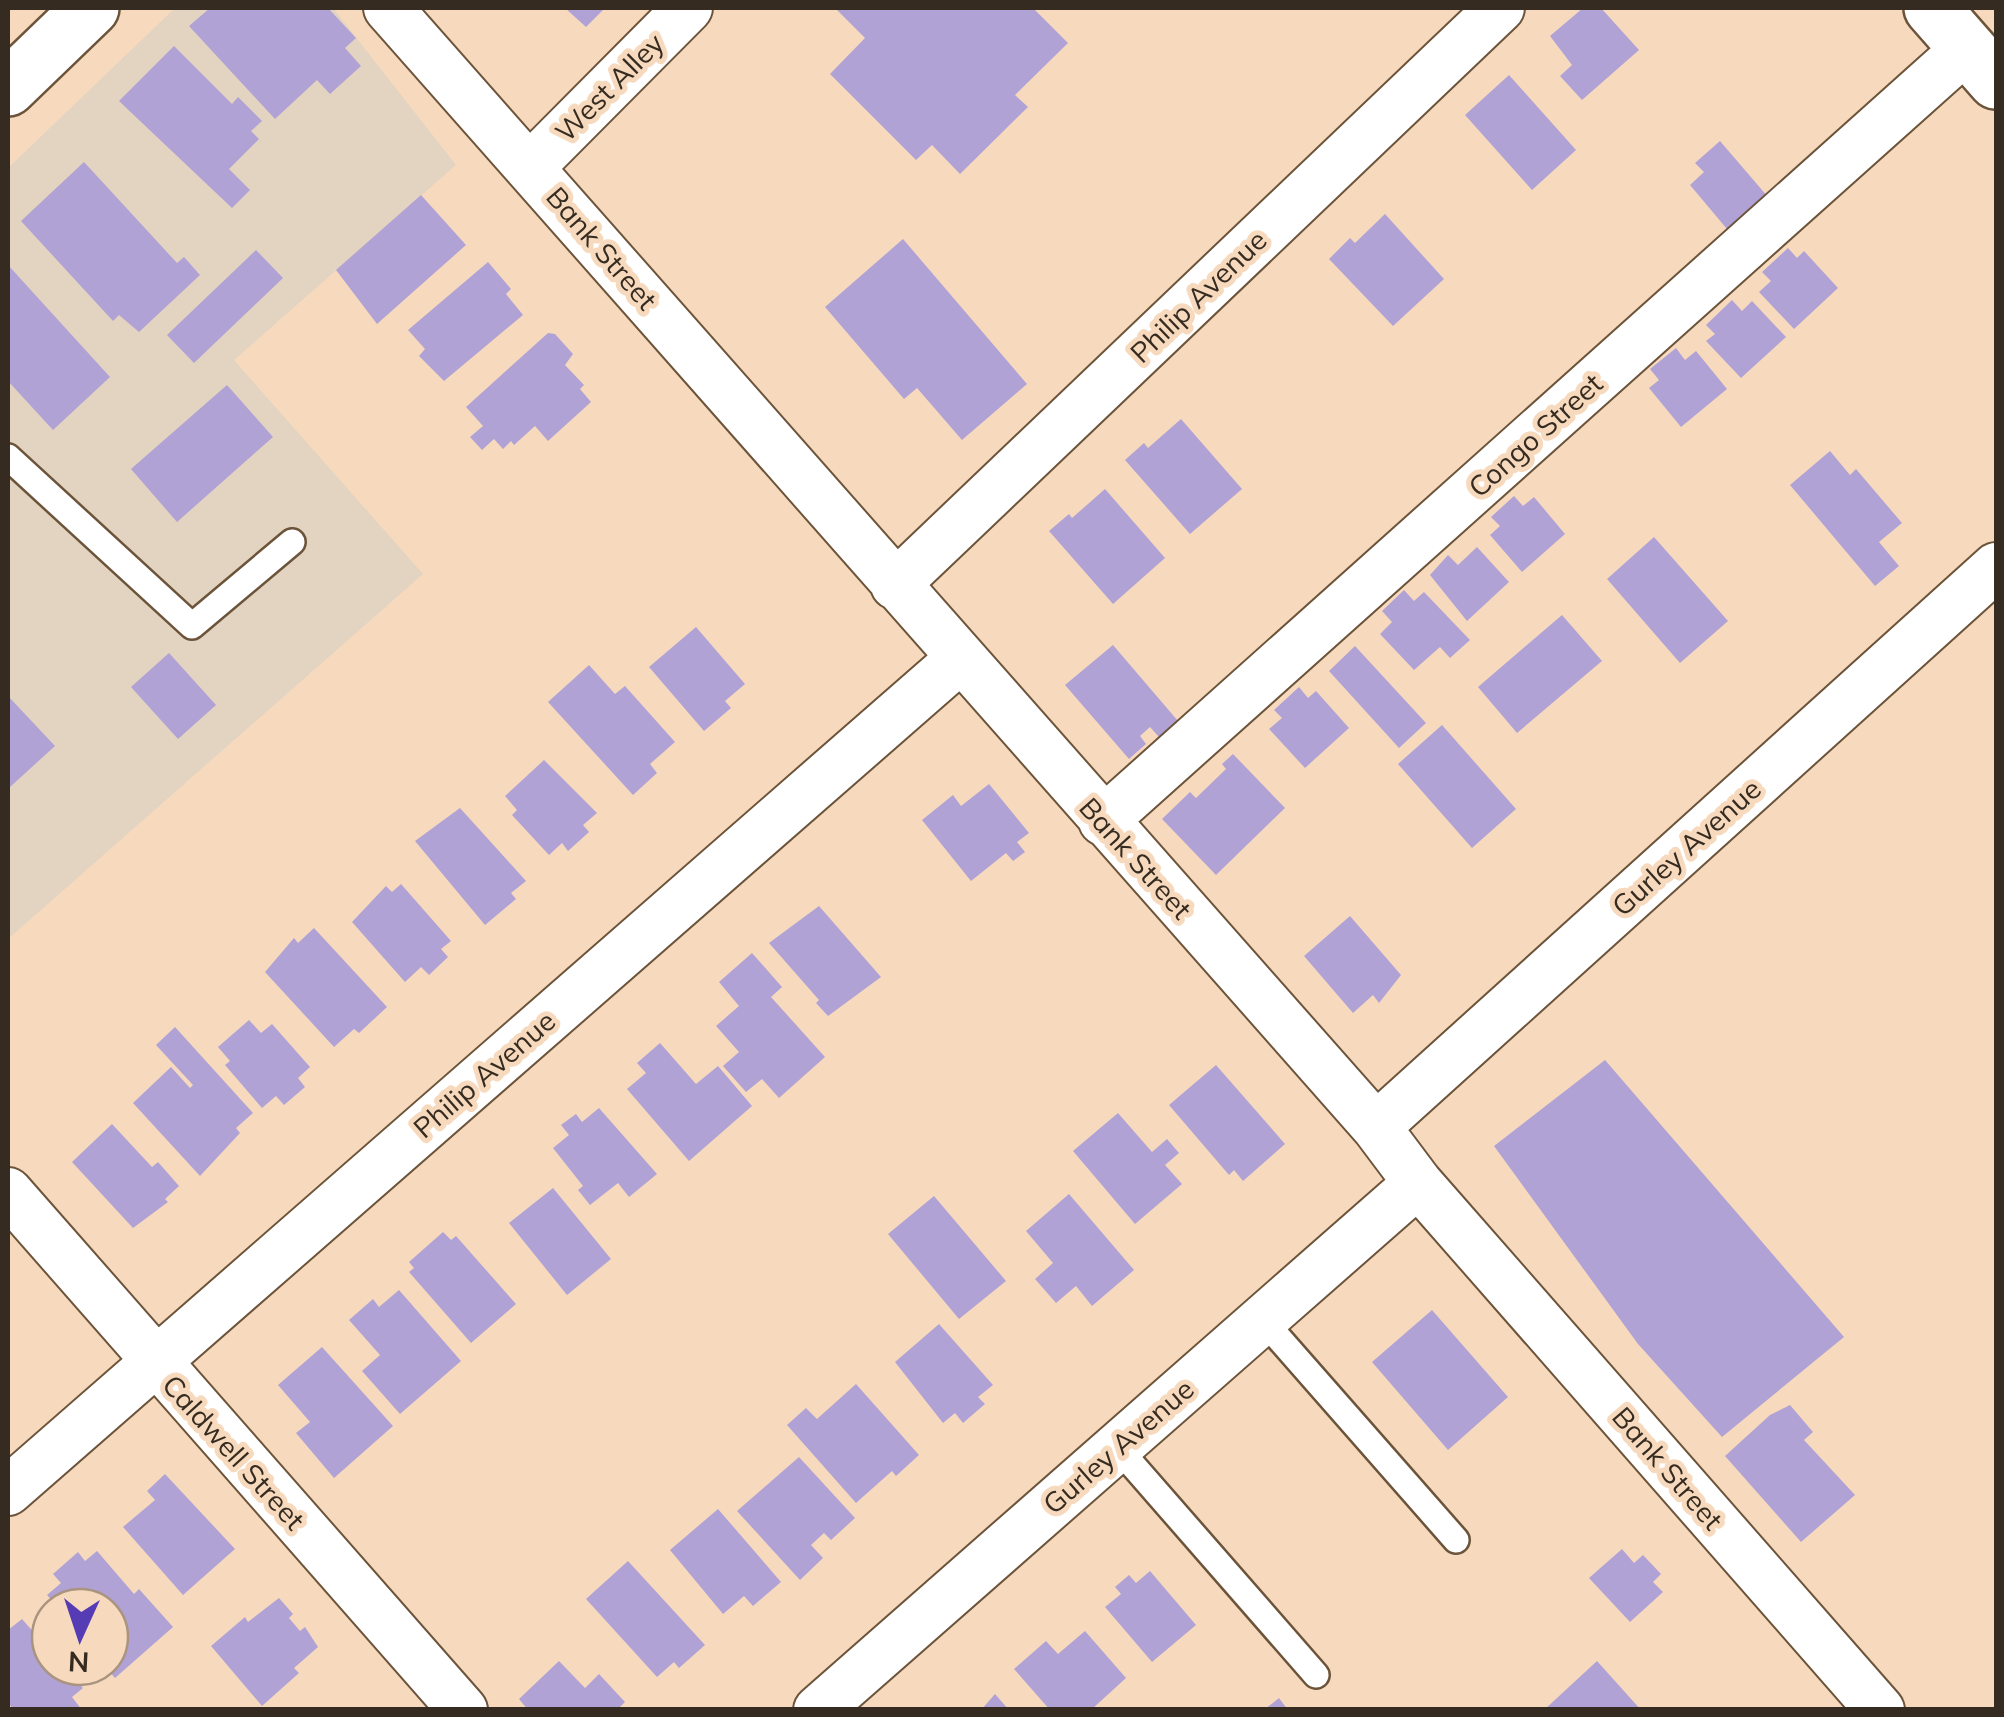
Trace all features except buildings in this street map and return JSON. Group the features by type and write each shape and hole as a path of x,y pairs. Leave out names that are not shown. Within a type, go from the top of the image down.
{"main road":[{"path":"8,88 91,8"},
{"path":"1932,8 1982,65"}],"street":[{"name":"Bank Street","path":"388,8 1376,1127 1418,1184 1880,1710"},
{"name":"West Alley","path":"530,166 688,8"},
{"name":"Philip Avenue","path":"895,585 1500,8"},
{"name":"Congo Street","path":"1103,822 1982,65"},
{"name":"Gurley Avenue","path":"1376,1127 1996,568"},
{"name":"Philip Avenue","path":"8,1491 961,658"},
{"name":"Gurley Avenue","path":"818,1710 1418,1184"},
{"name":"Caldwell Street","path":"8,1192 463,1710"}],"lane":[{"path":"8,457 192,626 292,542"},
{"path":"1262,1319 1456,1540"},
{"path":"1116,1447 1316,1675"}],"shaded area":[{"path":"175,8 333,8 456,165 234,360 423,574 8,939 8,168"}]}
